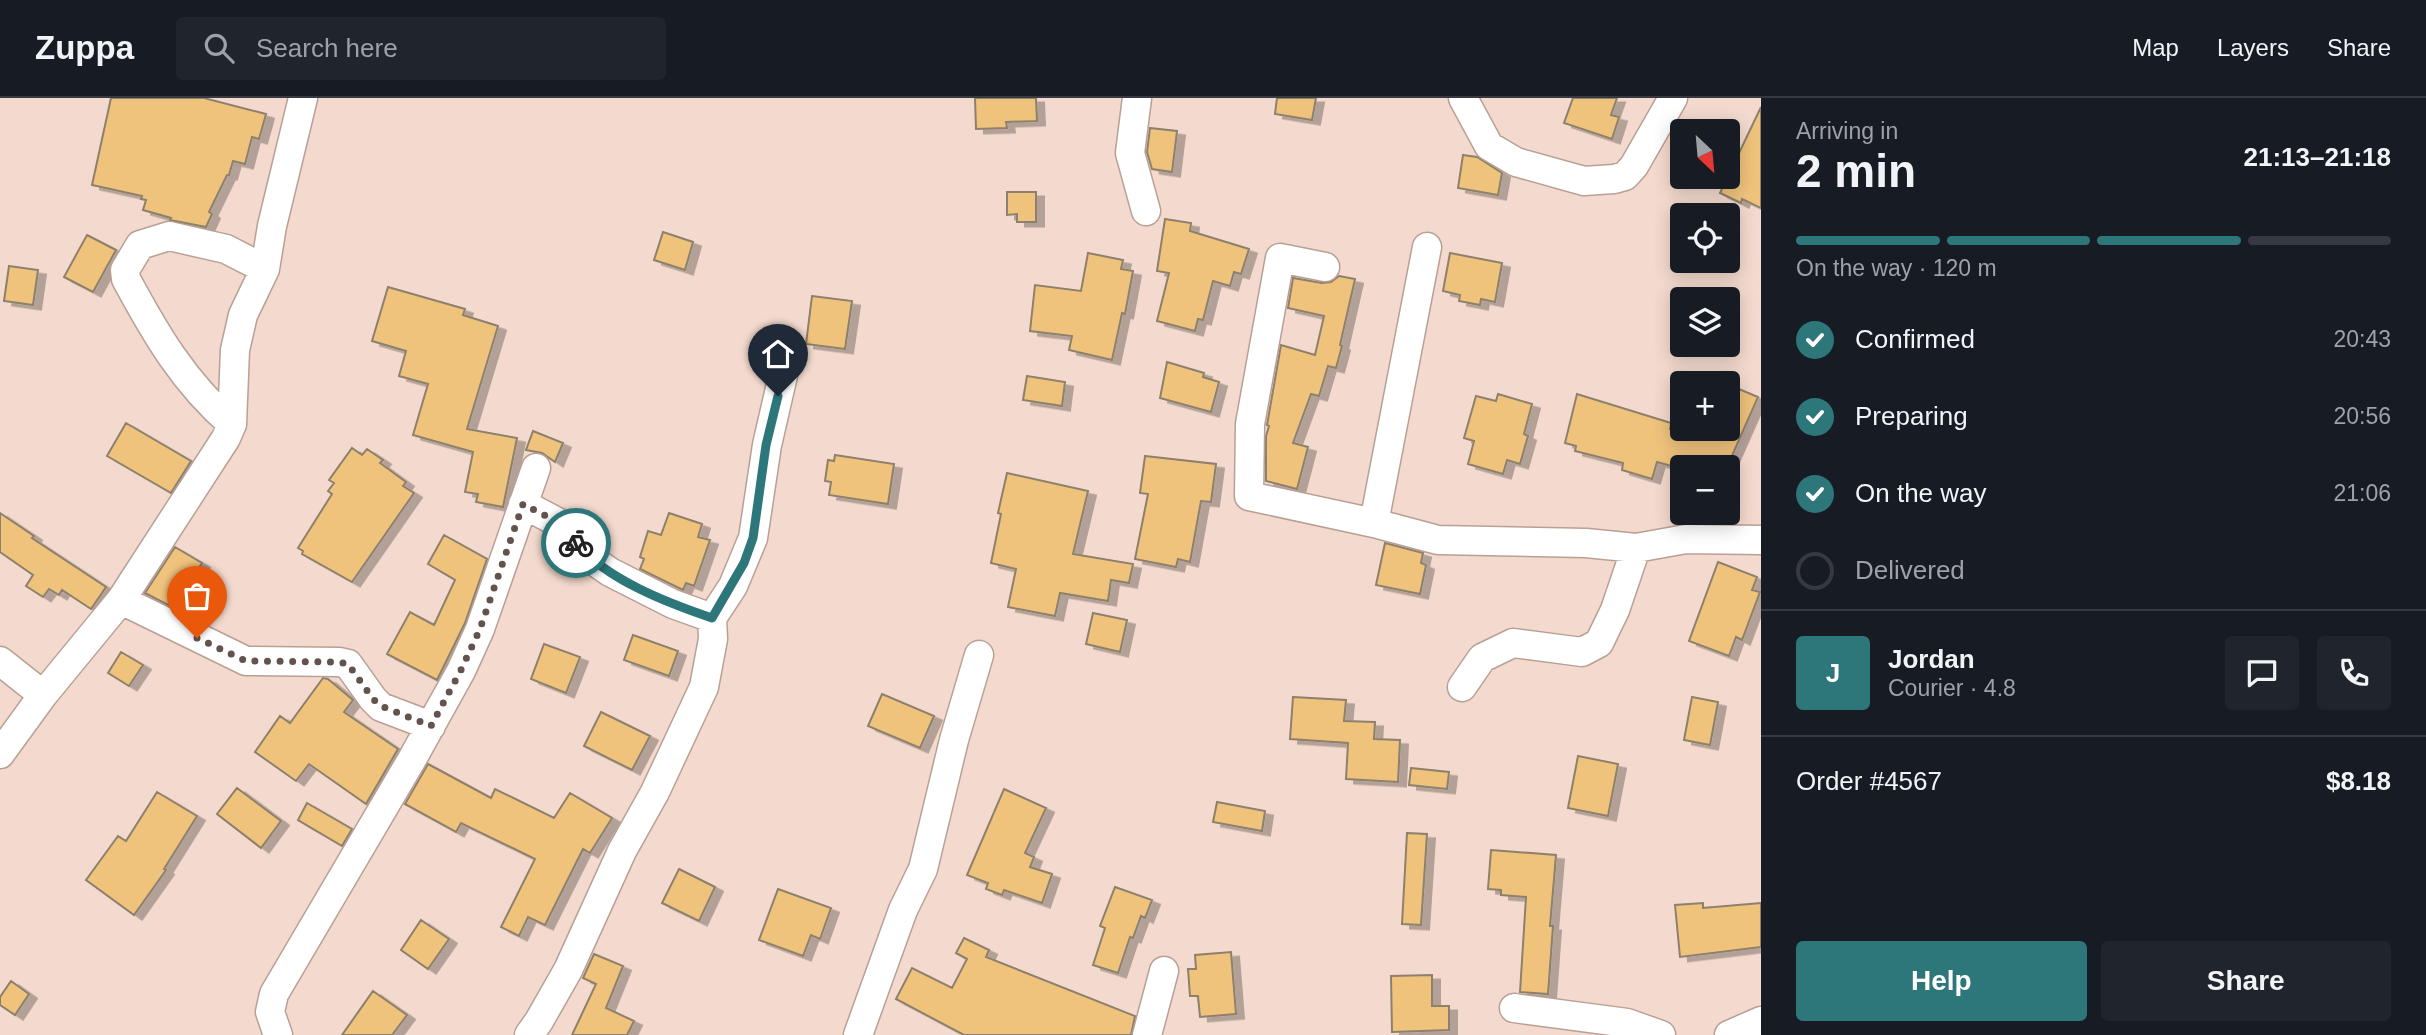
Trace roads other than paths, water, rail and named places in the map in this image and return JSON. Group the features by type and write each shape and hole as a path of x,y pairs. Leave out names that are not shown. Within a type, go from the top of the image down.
{"street":[{"path":"0,754 43,695 121,600 216,457 232,424 235,350 243,316 265,269 272,226 303,98"},
{"path":"1137,98 1130,153 1146,211"},
{"path":"1463,98 1489,146 1516,162 1584,181 1625,176 1634,166 1673,98"},
{"path":"232,424 208,403 167,352 126,279 125,270 140,245 169,236 226,249 265,269"},
{"path":"1374,523 1427,247"},
{"path":"1325,267 1280,258 1250,424 1249,496 1374,523 1437,540 1586,543 1636,548 1686,539 1761,540"},
{"path":"529,1035 568,970 622,851 655,792 705,687 713,639 712,618 744,563 753,538 766,445 784,371"},
{"path":"278,1035 270,1012 274,995 461,670 480,629 536,468"},
{"path":"523,504 563,525 587,556 610,572 673,604 712,618"},
{"path":"1462,687 1482,658 1513,643 1582,652 1599,642 1615,610 1636,548"},
{"path":"121,600 246,661 348,664 381,706 431,726"},
{"path":"858,1035 903,910 923,869 954,740 979,655"},
{"path":"0,661 43,695"},
{"path":"1147,1035 1164,971"},
{"path":"1514,1008 1627,1023 1661,1035"},
{"path":"1729,1035 1761,1021"}]}
